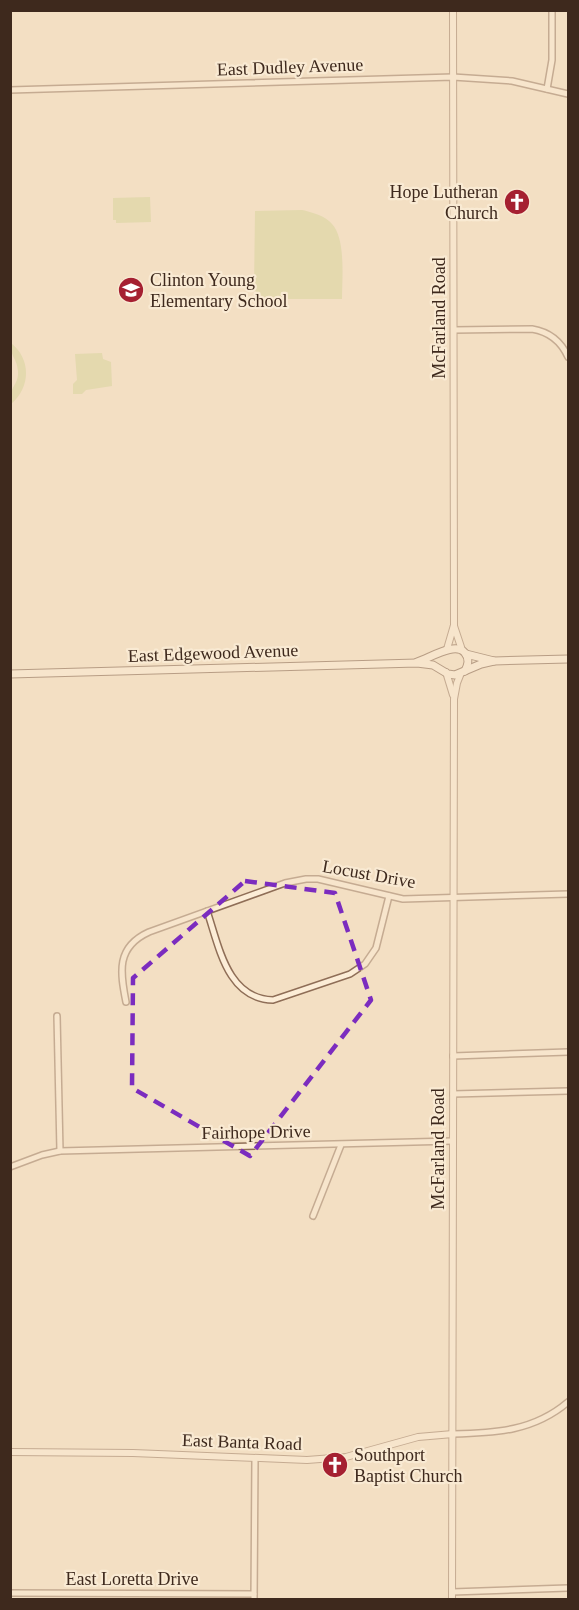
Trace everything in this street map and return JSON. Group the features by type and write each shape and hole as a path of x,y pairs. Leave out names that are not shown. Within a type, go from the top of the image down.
{"main road":[{"name":"East Edgewood Avenue","path":"417,663 457,648 494,661"},
{"path":"444,671 440,663 445,651"},
{"path":"463,672 468,663 464,652"},
{"name":"East Edgewood Avenue","path":"10,674 417,663 434,665 455,675 494,661 568,659"}],"street":[{"name":"McFarland Road","path":"445,651 454,625 453,10"},
{"path":"547,89 552,62 552,10"},
{"name":"East Dudley Avenue","path":"10,90 453,77 512,81 568,94"},
{"path":"454,330 532,329 548,333 562,345 568,357"},
{"path":"562,345 568,339"},
{"name":"McFarland Road","path":"454,625 464,652"},
{"name":"McFarland Road","path":"444,671 454,699"},
{"name":"McFarland Road","path":"452,1599 454,699 457,683 463,672"},
{"name":"Locust Drive","path":"126,1002 121,967 125,953 134,941 149,932 285,883 318,879 411,899 568,894"},
{"path":"207,911 234,981 250,995 273,1000 350,974 365,964 377,945 389,896"},
{"path":"57,1016 60,1151"},
{"path":"453,1056 568,1052"},
{"path":"453,1094 568,1090"},
{"name":"Fairhope Drive","path":"10,1167 60,1151 453,1141"},
{"path":"313,1216 341,1145"},
{"name":"East Banta Road","path":"10,1452 133,1453 303,1460 337,1458 418,1437 515,1430 542,1420 568,1402"},
{"path":"254,1597 255,1458"},
{"path":"452,1592 568,1588"},
{"name":"East Loretta Drive","path":"10,1593 254,1597"}],"highlighted area":[{"path":"245,881 335,893 371,1000 250,1156 132,1088 133,978"}],"green space":[{"path":"150,197 151,222 116,223 116,220 113,220 113,198"},
{"path":"302,210 326,219 336,231 342,260 342,299 264,299 254,290 255,211"},
{"path":"11,343 22,357 26,373 22,390 11,404 10,394 18,375"},
{"path":"102,353 103,359 111,362 112,386 86,390 82,394 73,394 73,384 77,380 75,354"}],"place":[{"name":"Hope Lutheran Church","path":"517,202"},
{"name":"Clinton Young Elementary School","path":"131,290"},
{"name":"Southport Baptist Church","path":"335,1465"}]}
